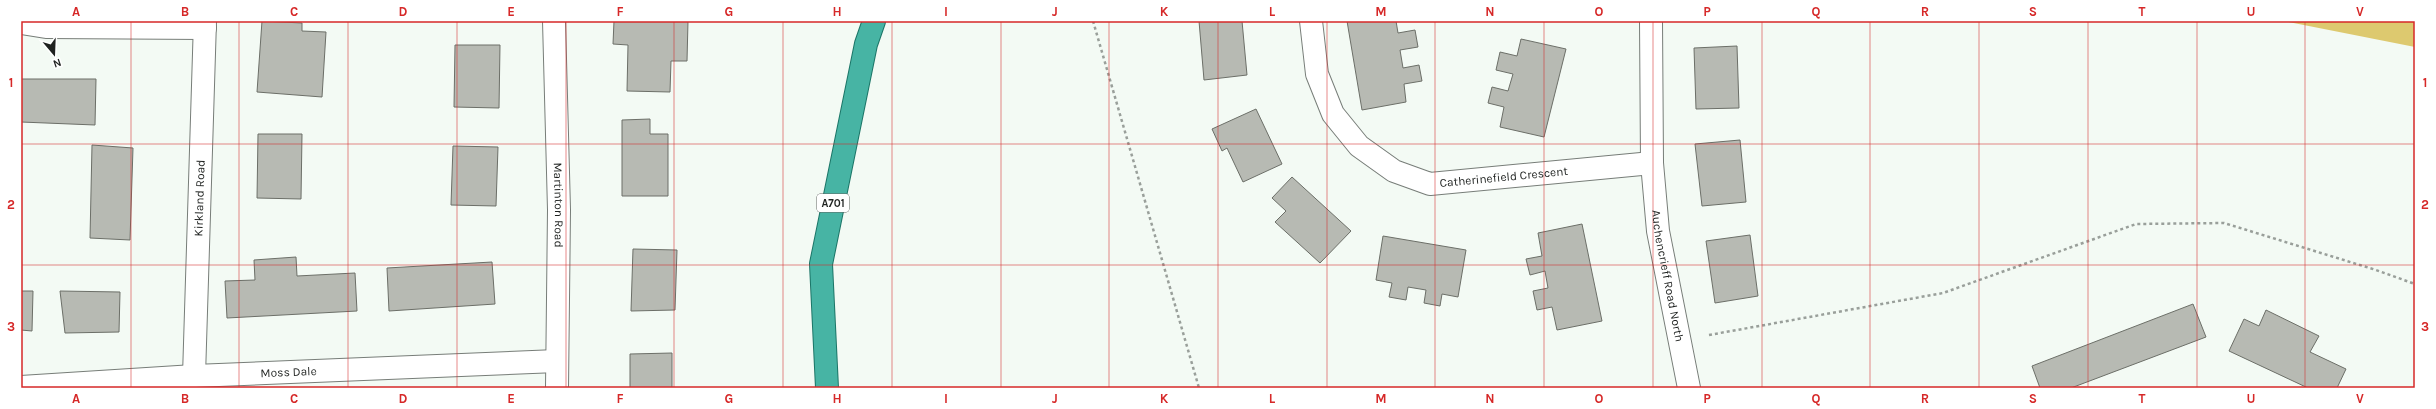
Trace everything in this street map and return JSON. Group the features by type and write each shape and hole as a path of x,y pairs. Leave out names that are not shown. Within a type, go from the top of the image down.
{"highway":[{"name":"A701","path":"827,388 820,264 866,44 874,21"}],"street":[{"name":"Martinton Road","path":"554,21 559,210 557,388"},
{"name":"Catherinefield Crescent","path":"1311,21 1317,74 1333,114 1359,146 1394,171 1430,184 1652,163"},
{"name":"Auchencrieff Road North","path":"1651,21 1652,163 1658,231 1689,388"},
{"path":"21,23 46,27 205,24"},
{"name":"Kirkland Road","path":"194,376 205,24"},
{"name":"Moss Dale","path":"21,388 194,376 557,361"}],"path":[{"path":"1093,21 1199,388"},
{"path":"1679,340 1943,294 2136,224 2224,223 2376,270 2415,284"}],"shaded area":[{"path":"2283,21 2415,21 2415,47"}],"building":[{"path":"262,21 302,23 302,31 326,32 322,97 257,92"},
{"path":"614,21 688,21 687,61 671,61 670,92 627,91 628,45 613,44"},
{"path":"1199,21 1242,21 1247,75 1204,80"},
{"path":"1347,21 1396,21 1398,33 1415,30 1418,47 1400,50 1403,68 1419,65 1422,81 1404,84 1406,102 1362,110"},
{"path":"1521,39 1566,49 1544,137 1500,127 1504,107 1488,103 1492,87 1508,91 1513,74 1496,70 1500,52 1517,56"},
{"path":"455,45 500,45 499,108 454,107"},
{"path":"1737,46 1739,108 1696,109 1694,48"},
{"path":"21,79 96,79 95,125 21,122"},
{"path":"1256,109 1282,164 1243,182 1227,148 1222,151 1212,129"},
{"path":"650,119 650,134 668,134 668,196 622,196 622,120"},
{"path":"258,134 302,134 301,199 257,198"},
{"path":"1740,140 1746,202 1702,206 1695,144"},
{"path":"92,145 133,148 130,240 90,238"},
{"path":"453,146 498,147 496,206 451,205"},
{"path":"1292,177 1351,231 1320,263 1275,222 1286,211 1272,198"},
{"path":"1582,224 1602,321 1557,330 1552,307 1537,310 1533,291 1548,288 1545,271 1530,275 1526,259 1542,256 1538,233"},
{"path":"1750,235 1758,296 1715,303 1706,241"},
{"path":"1383,236 1466,250 1458,297 1442,294 1440,306 1424,303 1426,290 1408,287 1406,300 1389,297 1392,283 1376,280"},
{"path":"633,249 677,250 675,310 631,311"},
{"path":"296,257 297,276 355,273 357,311 227,318 225,281 255,280 254,260"},
{"path":"492,262 495,304 389,311 387,268"},
{"path":"21,291 33,291 32,331 21,330"},
{"path":"60,291 120,292 119,332 65,333"},
{"path":"2193,304 2206,337 2071,388 2040,388 2032,366"},
{"path":"2266,310 2319,336 2310,352 2346,369 2337,388 2308,388 2229,351 2244,319 2259,326"},
{"path":"672,353 672,388 630,388 630,354"}]}
